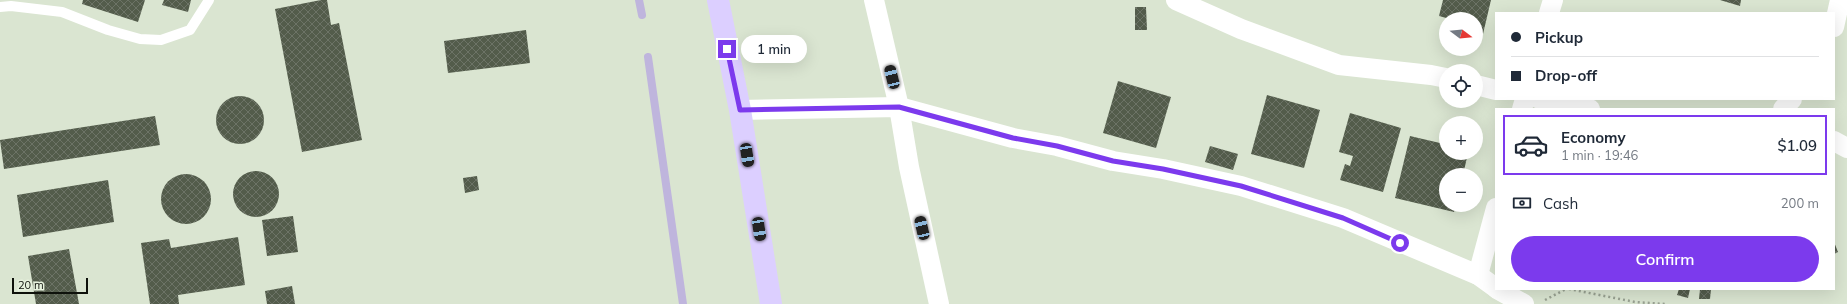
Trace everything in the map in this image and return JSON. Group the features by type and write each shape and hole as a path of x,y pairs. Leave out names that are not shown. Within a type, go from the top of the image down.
{"highway":[{"path":"718,0 740,110 771,304"}],"street":[{"path":"874,0 899,107 909,167 939,304"},
{"path":"1176,0 1241,29 1339,65 1439,77"},
{"path":"1549,12 1553,0"},
{"path":"1835,22 1840,0"},
{"path":"1483,87 1495,90"},
{"path":"1544,100 1585,108"},
{"path":"1784,108 1791,100"},
{"path":"740,110 899,107 1007,137 1057,146 1113,161 1195,175 1256,191 1343,218 1478,275 1495,288"},
{"path":"1835,142 1847,148"},
{"path":"1478,275 1495,212"},
{"path":"1499,290 1524,304"}],"lane":[{"path":"0,7 11,6 62,12 108,30 140,39 161,40 190,30 209,0"}],"path":[{"path":"1539,304 1565,290"},
{"path":"1572,290 1635,302 1665,304"}],"building":[{"path":"83,0 145,0 138,22 82,4"},
{"path":"164,0 191,0 188,12 162,5"},
{"path":"327,0 331,25 339,23 362,140 302,152 275,9"},
{"path":"1443,0 1491,0 1483,34 1483,12 1440,12"},
{"path":"1720,0 1741,0 1740,6"},
{"path":"1135,7 1146,7 1147,30 1135,30"},
{"path":"526,30 530,63 448,73 444,41"},
{"path":"1118,81 1171,97 1156,148 1103,133"},
{"path":"1267,95 1320,110 1304,168 1251,154"},
{"path":"235,96 245,96 257,103 264,115 264,125 257,137 245,144 235,144 227,140 220,133 216,125 216,115 220,107 227,100"},
{"path":"1350,113 1401,128 1383,192 1340,180 1345,164 1350,166 1353,156 1339,152"},
{"path":"155,116 160,145 4,169 0,140"},
{"path":"1410,136 1439,143 1439,160 1466,160 1465,168 1439,168 1439,208 1395,198"},
{"path":"1210,146 1238,154 1233,170 1205,162"},
{"path":"252,171 260,171 269,175 275,181 279,194 275,207 269,213 260,217 252,217 243,213 237,207 233,198 233,190 237,181 243,175"},
{"path":"186,174 195,176 206,185 211,199 209,208 200,219 186,224 177,222 166,213 161,199 163,190 172,179"},
{"path":"477,176 479,190 465,193 463,178"},
{"path":"108,180 114,222 23,237 17,195"},
{"path":"293,216 298,252 267,256 262,220"},
{"path":"238,237 245,285 178,295 179,304 150,304 141,243 169,239 171,248"},
{"path":"1835,244 1838,252 1835,254"},
{"path":"69,249 79,304 36,304 28,256"},
{"path":"292,286 295,304 267,304 265,291"},
{"path":"1679,290 1690,290 1688,298 1677,295"},
{"path":"1700,290 1711,290 1710,299 1699,299"}],"waterway":[{"path":"639,0 642,15"},
{"path":"648,57 683,304"}],"route":[{"path":"727,49 740,110 899,107 1013,138 1057,146 1113,161 1195,175 1241,186 1309,206 1343,218 1400,243"}]}
